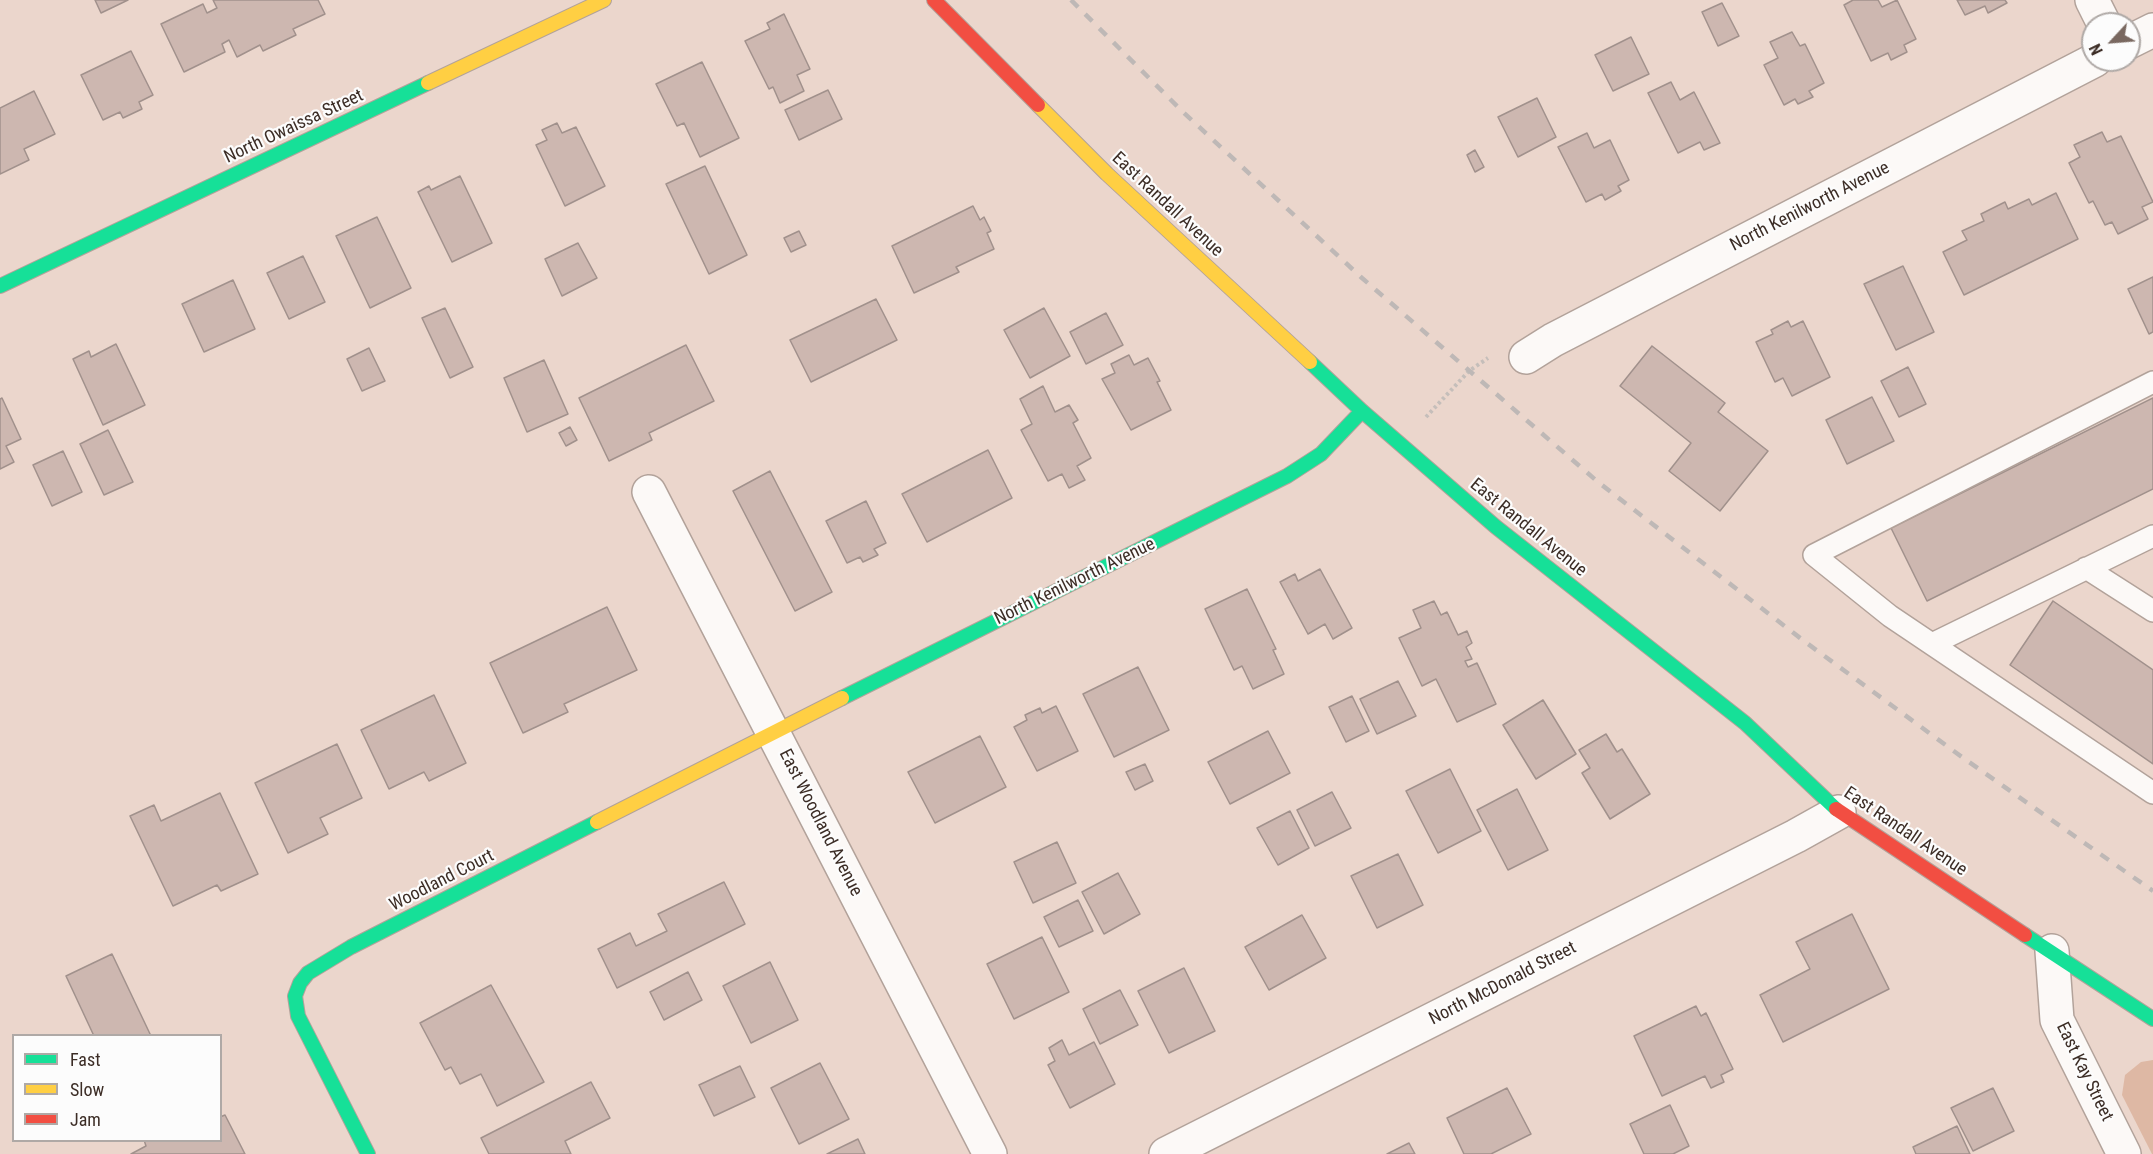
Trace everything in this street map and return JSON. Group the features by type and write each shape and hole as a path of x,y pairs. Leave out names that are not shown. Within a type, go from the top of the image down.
{"street":[{"name":"North Owaissa Street","path":"0,286 604,0"},
{"name":"East Randall Avenue","path":"934,0 1107,174 1362,411 1496,527 1745,723 1839,812 2153,1019"},
{"name":"North Kenilworth Avenue","path":"1510,356 1553,340 2081,67"},
{"name":"North Kenilworth Avenue","path":"773,732 1287,476 1321,454 1362,411"},
{"name":"East Woodland Avenue","path":"649,492 990,1154"},
{"name":"Woodland Court","path":"368,1154 298,1016 295,996 300,983 309,973 351,947 773,732"},
{"name":"North McDonald Street","path":"1166,1154 1796,836 1839,812"},
{"name":"East Kay Street","path":"2052,951 2056,1020 2124,1154"}],"lane":[{"path":"2153,381 1814,555 1890,616 2153,793"},
{"path":"1932,644 2153,536"},
{"path":"2086,568 2153,611"}],"path":[{"path":"1400,444 1469,372 1510,356"}],"shaded area":[{"path":"2153,1060 2152,1154 2122,1095 2125,1075 2141,1062"}],"building":[{"path":"95,0 128,0 101,13"},
{"path":"213,0 318,0 325,14 293,29 296,35 263,51 260,45 237,57 229,40 222,44 225,52 184,72 161,24 203,4 207,13 217,8"},
{"path":"1853,0 1878,0 1882,7 1897,0 1916,39 1904,45 1907,52 1891,60 1888,53 1871,61 1844,5"},
{"path":"1957,0 2005,0 2007,3 1988,13 1985,6 1965,15"},
{"path":"1722,3 1739,36 1718,46 1702,12"},
{"path":"784,14 810,69 797,75 804,91 780,103 773,87 769,89 745,41 770,29 767,23"},
{"path":"1792,32 1800,46 1805,44 1824,83 1809,91 1813,97 1798,104 1795,99 1784,105 1764,65 1778,58 1770,42"},
{"path":"1631,37 1649,74 1613,91 1595,55"},
{"path":"131,51 153,95 139,102 142,109 123,118 120,112 103,120 81,75"},
{"path":"702,62 739,138 700,157 684,123 677,126 656,84"},
{"path":"1671,82 1680,100 1694,92 1720,143 1704,150 1700,142 1678,153 1648,93"},
{"path":"828,90 842,119 799,140 785,110"},
{"path":"34,91 55,134 24,149 29,160 0,174 0,108"},
{"path":"1537,98 1556,137 1518,157 1498,117"},
{"path":"557,123 562,133 576,127 605,186 565,206 536,145 547,140 542,130"},
{"path":"2102,132 2107,142 2121,136 2153,202 2142,207 2148,219 2118,234 2112,222 2105,225 2093,201 2089,203 2069,163 2080,157 2074,145"},
{"path":"1587,133 1594,148 1610,140 1629,180 1618,186 1621,191 1605,200 1602,194 1586,202 1558,147"},
{"path":"1475,150 1484,167 1475,172 1467,155"},
{"path":"705,166 747,255 709,274 666,184"},
{"path":"460,176 492,243 452,262 418,192 429,186 431,190"},
{"path":"2056,193 2078,239 1964,295 1943,252 1967,240 1962,231 1984,221 1981,214 2005,202 2008,209 2029,199 2032,205"},
{"path":"973,206 980,220 984,217 991,231 987,233 994,249 956,267 959,272 914,293 892,246"},
{"path":"377,217 411,288 370,308 336,236"},
{"path":"799,231 806,245 791,252 784,238"},
{"path":"578,243 597,278 562,296 545,259"},
{"path":"303,256 325,302 289,319 267,273"},
{"path":"1903,266 1934,332 1896,350 1864,284"},
{"path":"2153,277 2153,332 2149,334 2128,289"},
{"path":"233,280 255,329 204,352 182,304"},
{"path":"876,299 897,340 811,382 790,340"},
{"path":"445,308 473,367 450,378 422,318"},
{"path":"1044,308 1070,356 1030,378 1004,330"},
{"path":"1106,313 1123,345 1086,364 1070,332"},
{"path":"1788,321 1791,327 1803,321 1830,377 1792,396 1783,378 1775,382 1756,342 1773,334 1771,330"},
{"path":"116,344 145,405 103,425 73,359 89,351 91,357"},
{"path":"686,345 714,401 649,433 652,440 609,461 579,398"},
{"path":"1652,346 1725,403 1718,412 1768,451 1720,511 1669,471 1691,443 1620,386"},
{"path":"369,348 385,381 362,391 347,359"},
{"path":"1129,355 1134,365 1148,358 1171,410 1131,430 1102,379 1115,373 1111,364"},
{"path":"544,360 568,414 527,432 504,378"},
{"path":"1908,367 1926,404 1899,417 1881,381"},
{"path":"1043,386 1055,412 1069,405 1078,420 1073,423 1091,458 1077,466 1085,480 1069,488 1062,474 1048,481 1021,430 1032,424 1020,399"},
{"path":"1872,397 1894,441 1847,464 1826,420"},
{"path":"2,398 21,439 6,446 14,462 0,469 0,399"},
{"path":"2153,398 2153,489 1927,601 1891,528"},
{"path":"570,427 577,440 566,446 559,433"},
{"path":"108,430 133,482 104,495 80,444"},
{"path":"988,450 1012,498 927,542 902,494"},
{"path":"63,451 82,492 52,506 33,465"},
{"path":"770,471 832,592 795,611 733,491"},
{"path":"866,501 886,543 874,549 878,555 863,562 860,557 847,563 826,521"},
{"path":"1320,569 1352,628 1333,639 1325,624 1308,634 1280,582 1295,574 1298,581"},
{"path":"1247,589 1276,649 1273,650 1284,674 1253,689 1242,666 1234,670 1205,609"},
{"path":"1434,601 1441,615 1447,612 1458,635 1467,631 1472,643 1466,647 1472,659 1465,661 1468,667 1477,663 1496,704 1457,722 1436,679 1422,686 1399,638 1421,628 1413,610"},
{"path":"2053,601 2153,670 2153,764 2010,665"},
{"path":"607,607 637,670 564,704 568,712 523,733 490,663"},
{"path":"1138,667 1169,730 1114,757 1083,694"},
{"path":"1398,681 1416,716 1377,734 1360,699"},
{"path":"434,695 466,763 429,781 424,772 389,789 361,730"},
{"path":"1352,696 1369,731 1346,742 1329,707"},
{"path":"1543,700 1576,754 1536,779 1503,725"},
{"path":"1056,706 1078,751 1037,771 1014,727 1027,720 1025,715 1040,708 1042,713"},
{"path":"1268,731 1290,773 1230,804 1208,762"},
{"path":"1606,734 1617,752 1622,749 1650,794 1610,819 1582,773 1590,768 1579,750"},
{"path":"980,736 1006,787 935,823 908,772"},
{"path":"337,744 362,798 320,818 328,834 288,853 255,783"},
{"path":"1145,764 1153,781 1135,790 1126,772"},
{"path":"1450,769 1481,831 1438,853 1406,791"},
{"path":"1517,789 1548,850 1508,870 1477,810"},
{"path":"1332,792 1351,828 1315,846 1297,810"},
{"path":"220,793 258,874 221,891 217,885 173,906 130,816 154,805 161,821"},
{"path":"1290,811 1309,848 1278,865 1257,828"},
{"path":"1057,842 1076,883 1033,903 1014,862"},
{"path":"1398,854 1423,905 1377,928 1351,876"},
{"path":"1118,873 1140,914 1104,934 1082,892"},
{"path":"724,882 745,924 617,988 598,949 630,933 636,946 667,931 658,914"},
{"path":"1078,900 1093,931 1059,947 1044,917"},
{"path":"1852,914 1889,989 1783,1042 1760,995 1810,969 1796,942"},
{"path":"1302,915 1326,958 1269,990 1245,947"},
{"path":"1042,937 1069,992 1014,1019 987,964"},
{"path":"112,954 150,1034 93,1034 66,976"},
{"path":"770,962 798,1020 751,1043 723,986"},
{"path":"1184,968 1215,1031 1169,1053 1138,991"},
{"path":"688,972 702,1000 664,1020 650,992"},
{"path":"491,985 544,1082 497,1106 481,1074 460,1084 451,1067 445,1070 420,1023"},
{"path":"1120,990 1138,1025 1100,1044 1083,1009"},
{"path":"1696,1006 1701,1016 1706,1013 1733,1069 1721,1075 1724,1082 1711,1088 1705,1076 1662,1096 1634,1036"},
{"path":"1062,1040 1069,1055 1094,1042 1115,1084 1070,1108 1048,1065 1055,1061 1049,1048"},
{"path":"820,1063 849,1119 799,1144 771,1088"},
{"path":"740,1066 755,1097 714,1116 699,1085"},
{"path":"591,1082 610,1118 565,1141 571,1154 489,1154 481,1138"},
{"path":"1507,1088 1531,1134 1491,1154 1464,1154 1447,1118"},
{"path":"1993,1088 2014,1131 1973,1151 1951,1108"},
{"path":"1670,1105 1689,1146 1673,1154 1644,1154 1630,1124"},
{"path":"225,1115 245,1154 131,1154 146,1146 145,1142 222,1142 222,1116"},
{"path":"1957,1126 1970,1154 1916,1154 1913,1147"},
{"path":"858,1139 865,1154 827,1154"},
{"path":"1409,1143 1415,1154 1387,1154"}],"railway":[{"path":"1071,0 1183,112 1362,278 1598,482 1804,641 1966,760 2153,891"}],"traffic: fast":[{"path":"0,286 428,83"},
{"path":"1310,362 1362,411 1496,527 1745,723 1836,809"},
{"path":"842,698 1287,476 1321,454 1362,411"},
{"path":"368,1154 298,1016 295,996 300,983 308,973 351,947 597,822"},
{"path":"2025,935 2153,1019"}],"traffic: slow":[{"path":"428,83 604,0"},
{"path":"1038,105 1107,174 1310,362"},
{"path":"597,822 842,698"}],"traffic: jam":[{"path":"934,0 1038,105"},
{"path":"1836,809 2025,935"}]}
